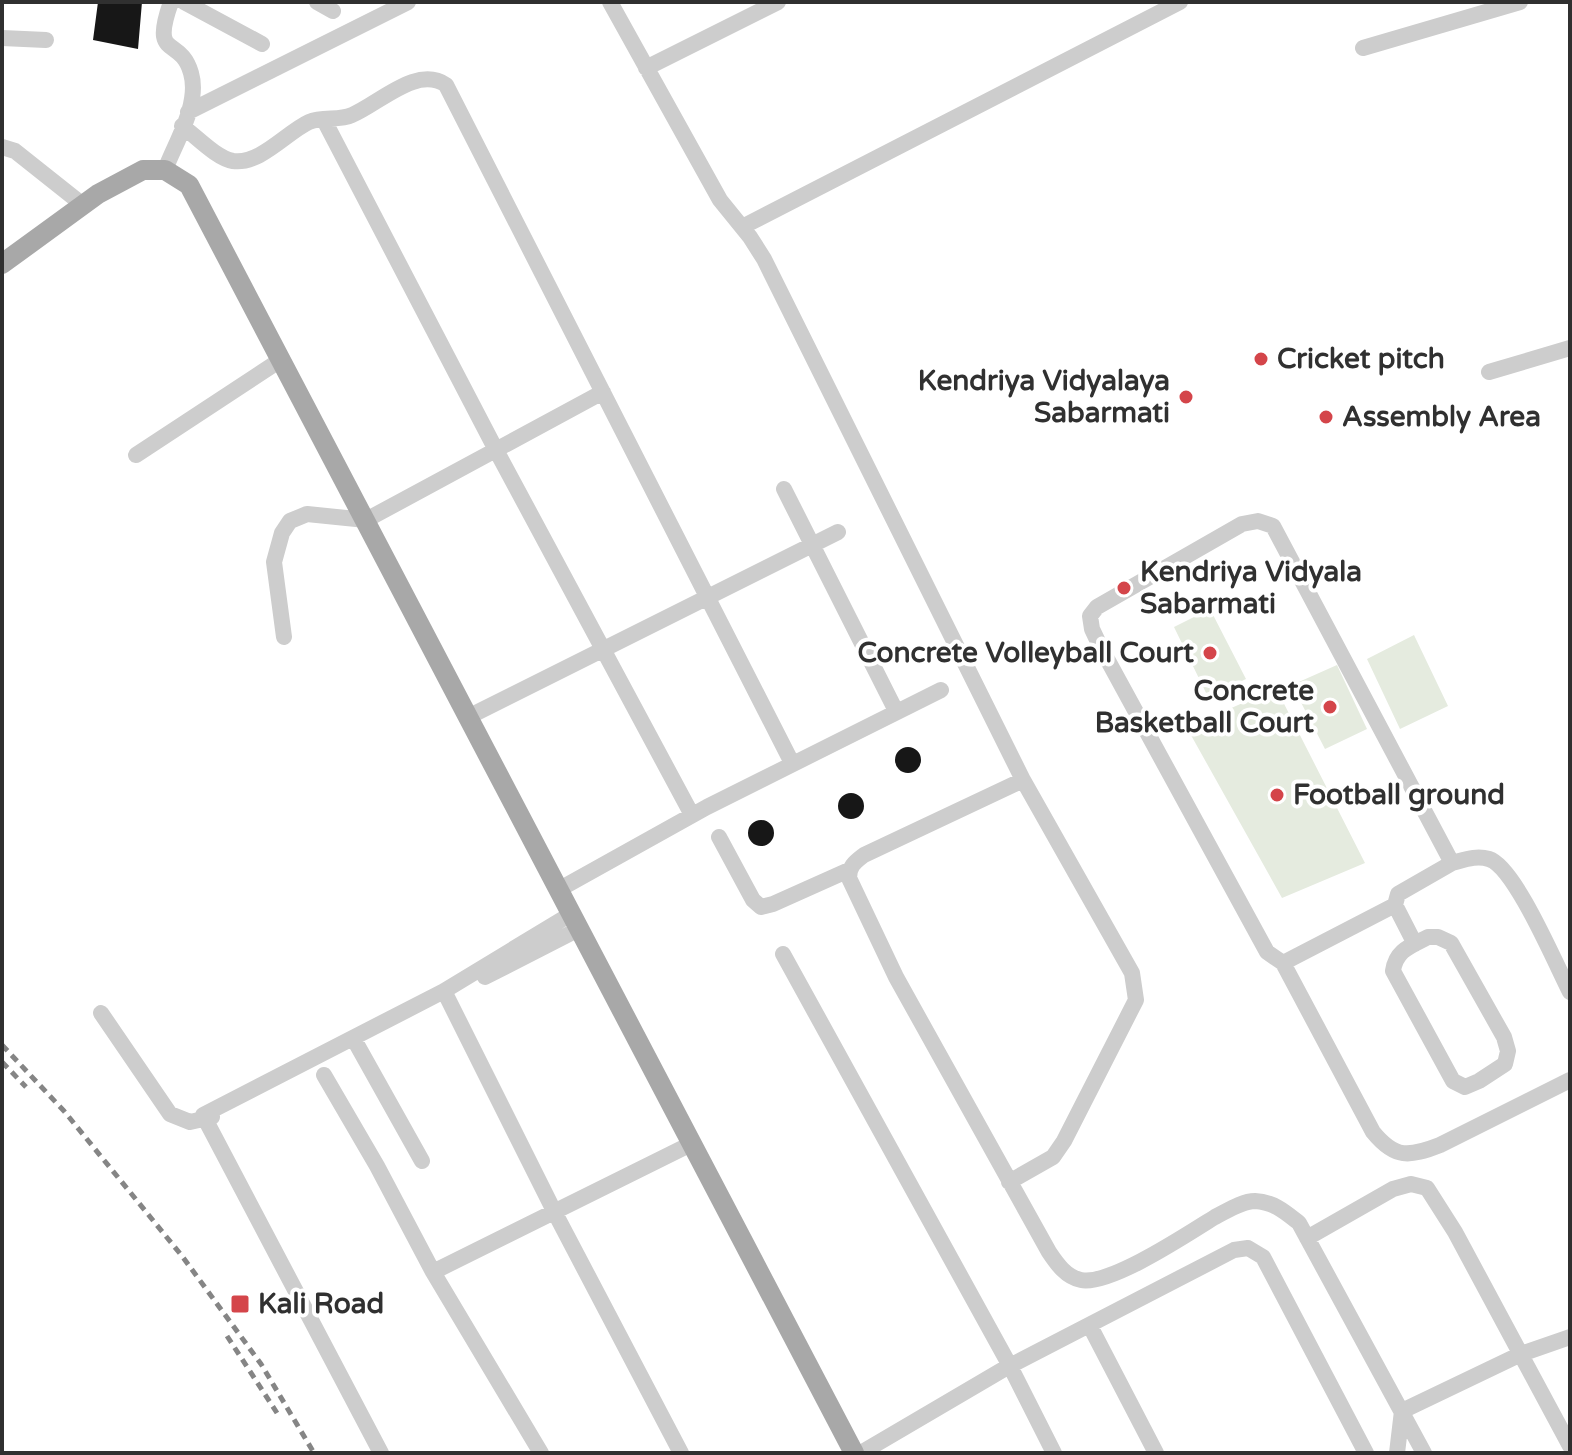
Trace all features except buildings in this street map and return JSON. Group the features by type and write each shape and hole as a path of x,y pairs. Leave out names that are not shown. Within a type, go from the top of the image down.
{"main road":[{"path":"2,264 83,205 143,170 165,170 189,185 854,1453"}],"street":[{"path":"165,170 185,119 192,90 191,72 162,36 171,2"},
{"path":"184,2 262,44"},
{"path":"317,2 333,11"},
{"path":"185,119 408,2"},
{"path":"610,2 720,200 764,259 1023,780 1132,973 1136,1000 1064,1141 1053,1157 1009,1182"},
{"path":"646,68 778,2"},
{"path":"742,227 1180,2"},
{"path":"1363,48 1520,2"},
{"path":"2,38 46,40"},
{"path":"185,119 225,158 236,161 269,149 310,122 352,115 420,78 438,79 446,85 792,763"},
{"path":"324,120 496,450 692,815"},
{"path":"2,147 15,151 83,205"},
{"path":"1489,372 1570,348"},
{"path":"136,455 282,359"},
{"path":"284,637 274,562 285,526 298,516 307,514 366,520 603,392"},
{"path":"784,489 896,711"},
{"path":"1452,863 1273,526 1258,521 1242,524 1097,607 1090,616 1100,646 1267,952 1283,963 1373,1132 1385,1146 1402,1155 1440,1145 1570,1080"},
{"path":"468,717 838,532"},
{"path":"558,890 692,815 941,690"},
{"path":"719,837 753,900 761,907 849,870 864,855 1023,780"},
{"path":"1415,944 1395,905 1398,894 1452,863 1470,858 1490,859 1504,869 1516,886 1570,992"},
{"path":"849,870 851,888 896,977 1009,1182 1062,1270 1082,1280 1102,1278 1134,1264 1232,1208 1254,1201 1278,1206 1299,1223 1424,1453"},
{"path":"1283,963 1395,905"},
{"path":"101,1013 170,1114 190,1122 207,1118 356,1043 575,922"},
{"path":"1428,937 1438,937 1451,943 1504,1037 1508,1051 1505,1064 1465,1087 1453,1081 1393,971 1395,959 1415,944 1428,937"},
{"path":"783,954 1010,1366 1054,1453"},
{"path":"340,1360 203,1115 314,1056 445,994"},
{"path":"445,994 681,1453"},
{"path":"356,1043 422,1161"},
{"path":"324,1075 433,1272 541,1453"},
{"path":"207,1118 381,1453"},
{"path":"433,1272 691,1144"},
{"path":"1307,1238 1393,1189 1411,1184 1427,1188 1455,1232 1570,1446"},
{"path":"861,1453 1010,1366 1234,1250 1248,1248 1263,1257 1366,1453"},
{"path":"1090,1326 1156,1453"},
{"path":"1402,1411 1521,1354 1570,1337"},
{"path":"1397,1453 1402,1411"}],"shaded area":[{"name":"Concrete Volleyball Court","path":"1210,609 1246,679 1208,697 1174,627"},
{"path":"1414,635 1448,706 1400,729 1367,659"},
{"name":"Concrete Basketball Court","path":"1337,665 1367,729 1325,749 1292,685"},
{"name":"Football ground","path":"1276,688 1365,863 1282,898 1187,728"}],"railway":[{"path":"2,1045 64,1111 182,1256 261,1364 314,1453"},
{"path":"2,1062 26,1087"},
{"path":"227,1336 277,1413"}],"place":[{"name":"Cricket pitch","path":"1261,359"},
{"name":"Kendriya Vidyalaya Sabarmati","path":"1186,397"},
{"name":"Assembly Area","path":"1326,417"},
{"name":"Kendriya Vidyala Sabarmati","path":"1124,588"},
{"name":"Concrete Volleyball Court","path":"1210,653"},
{"name":"Concrete Basketball Court","path":"1330,707"},
{"name":"Football ground","path":"1277,795"},
{"name":"Kali Road","path":"240,1304"}]}
